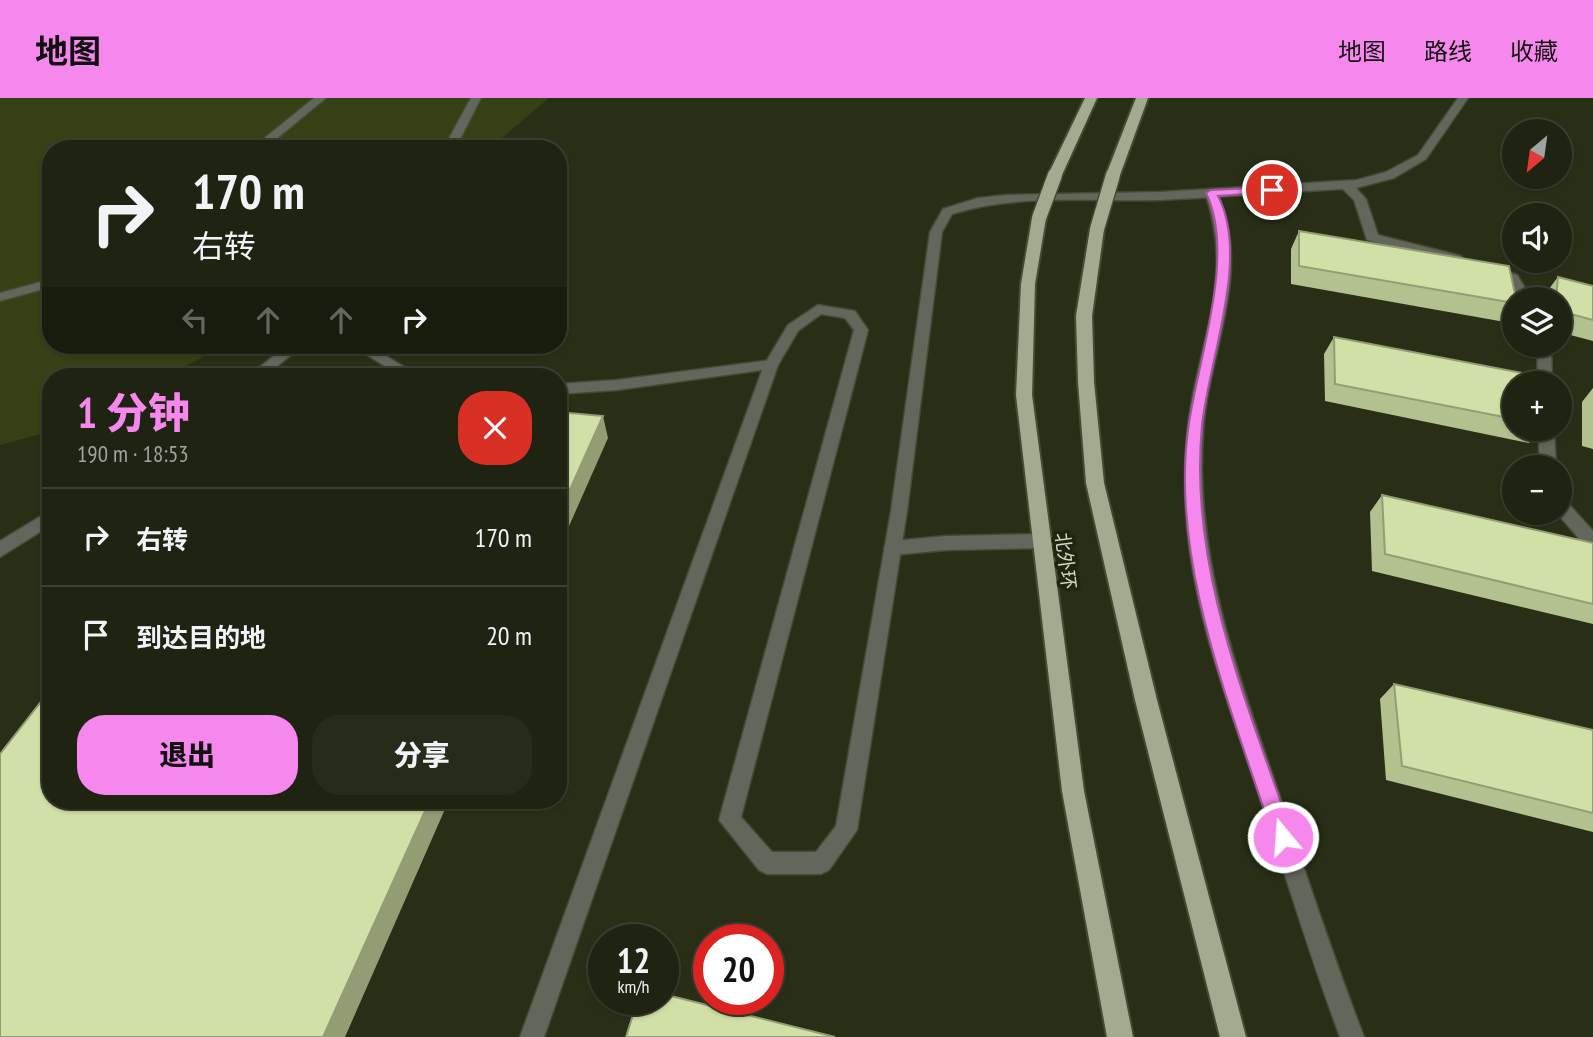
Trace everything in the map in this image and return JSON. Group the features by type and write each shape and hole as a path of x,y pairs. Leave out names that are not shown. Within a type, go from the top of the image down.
{"highway":[{"name":"北外环","path":"1091,98 1055,175 1039,218 1028,284 1024,395 1073,791 1120,1037"},
{"path":"1142,98 1113,175 1097,229 1084,316 1086,382 1095,482 1146,700 1233,1037"}],"street":[{"path":"269,140 312,108 321,98"},
{"path":"454,140 476,98"},
{"path":"532,1037 771,365 793,328 818,309 850,314 861,330 730,820 767,863 821,863 846,830 893,548 936,232 947,212 978,202 1007,198 1211,193 1346,185 1390,175 1422,157 1463,98"},
{"path":"1346,185 1360,199 1372,237 1471,263 1512,278 1518,287"},
{"path":"1211,193 1219,208 1224,230 1225,262 1195,426 1193,505 1199,566 1231,681 1352,1037"},
{"path":"0,297 42,285"},
{"path":"266,368 284,354"},
{"path":"374,354 398,368"},
{"path":"567,388 617,385 771,365"},
{"path":"1572,519 1593,543"},
{"path":"0,550 42,522"},
{"path":"893,548 958,542 1040,541"}],"green space":[{"path":"0,98 549,98 500,140 42,140 42,354 209,354 181,368 42,368 42,433 0,445"}],"building":[{"path":"1299,231 1502,265 1502,273 1510,273 1513,287 1502,287 1502,301 1299,266"},
{"path":"1558,277 1593,286 1593,320 1572,314 1572,287 1557,287"},
{"path":"1334,337 1512,371 1502,371 1502,417 1335,384"},
{"path":"567,413 603,416 567,496"},
{"path":"1382,495 1502,522 1502,525 1514,525 1593,543 1593,604 1385,554"},
{"path":"1394,684 1593,730 1593,813 1402,766"},
{"path":"42,700 42,809 426,809 323,1037 0,1037 0,754"},
{"path":"679,998 693,1002 693,1015 747,1015 835,1037 626,1037 633,1015 679,1015"}],"route":[{"path":"1272,190 1211,193 1219,208 1224,230 1225,262 1195,426 1193,505 1199,566 1231,681 1283,837"}]}
